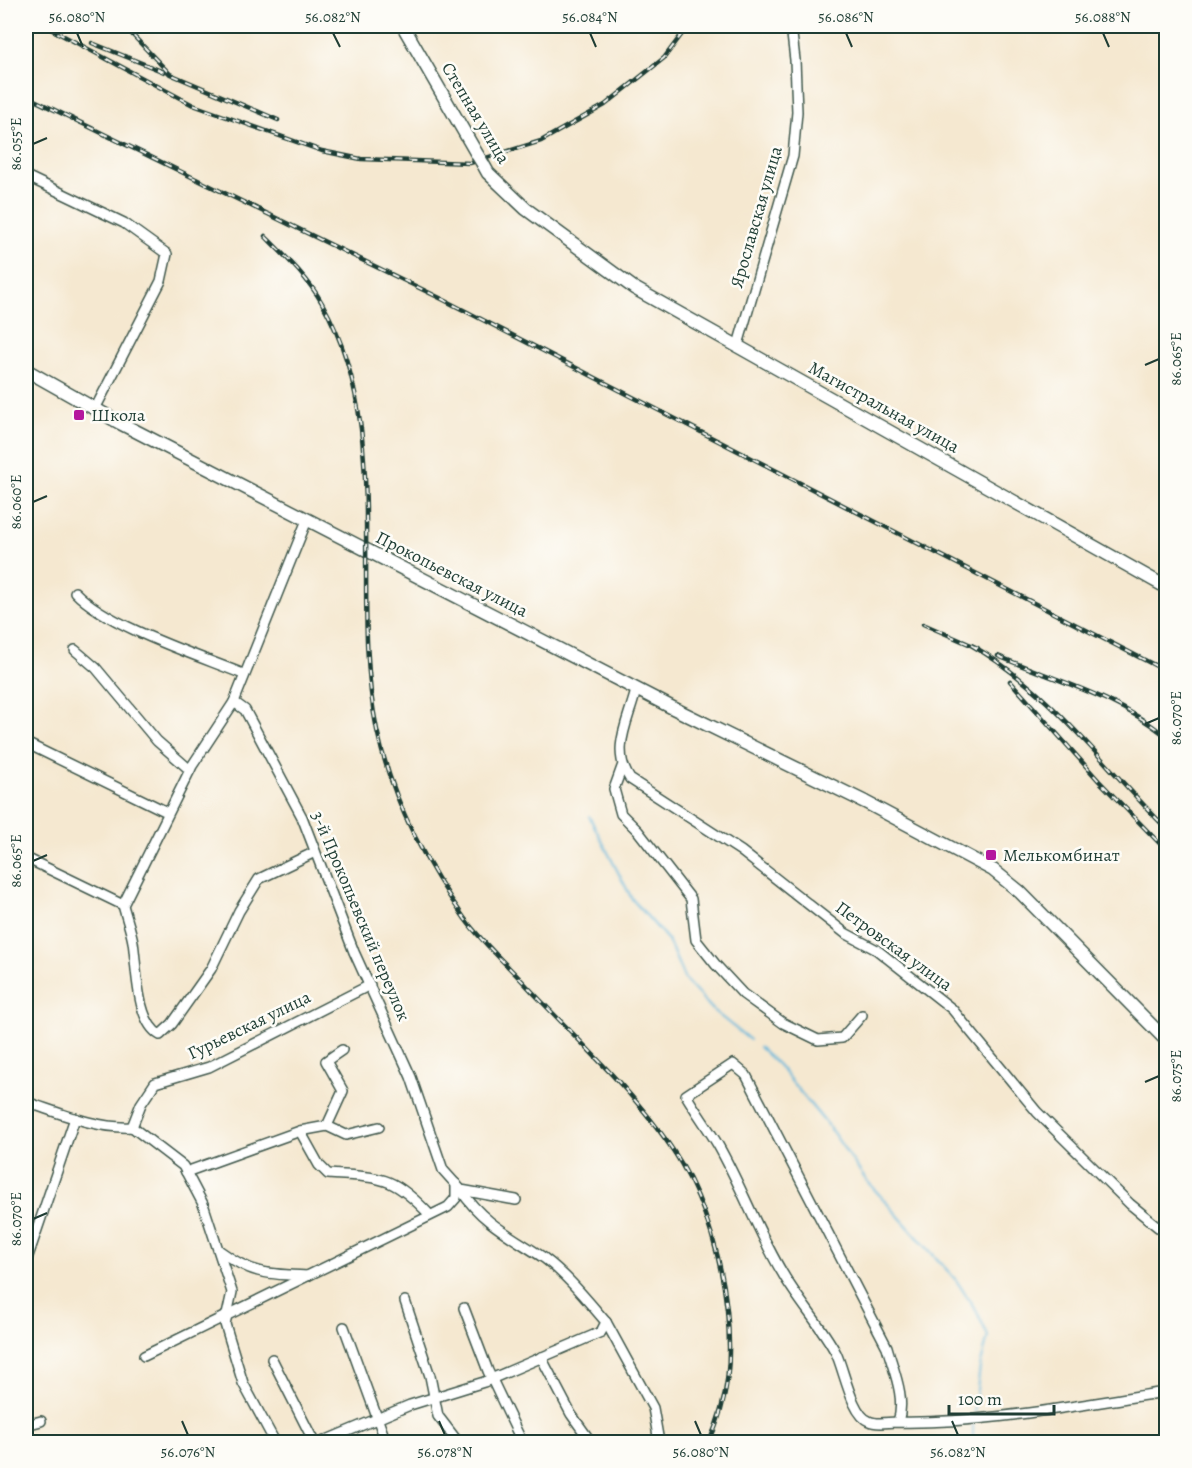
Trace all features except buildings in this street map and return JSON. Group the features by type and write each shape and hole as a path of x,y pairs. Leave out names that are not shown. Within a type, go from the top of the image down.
{"main road":[{"name":"Степная улица","path":"403,26 488,173 526,209 586,254"},
{"name":"Магистральная улица","path":"586,254 634,288 1167,587"},
{"name":"Прокопьевская улица","path":"26,370 95,409 307,520 672,708 865,802 993,870 1020,892 1167,1040"}],"street":[{"name":"Ярославская улица","path":"738,345 793,156 797,112 795,60 790,26"},
{"path":"26,176 124,223 167,254 162,281 95,409"},
{"path":"307,520 243,674 234,702 190,770 167,812 123,905 133,941 144,1014 151,1030 160,1035 172,1024 211,969 239,911 259,879 315,852"},
{"path":"75,592 105,613 141,632 243,674"},
{"path":"75,650 96,669 157,741 190,770"},
{"path":"635,694 621,741 622,767 614,789 621,814 638,831 691,899 696,940 743,994 783,1023 818,1041 842,1038 862,1015"},
{"name":"3-й Прокопьевский переулок","path":"234,702 245,710 302,817 349,942 411,1077 443,1170 489,1223 545,1259 606,1322 653,1408 659,1443"},
{"path":"30,745 167,812"},
{"name":"Петровская улица","path":"622,767 630,779 741,851 845,933 877,950 952,1010 1037,1112 1130,1204 1162,1227"},
{"path":"26,858 123,905"},
{"name":"Гурьевская улица","path":"132,1127 141,1104 155,1083 209,1067 370,985"},
{"path":"327,1126 343,1091 327,1061 342,1050"},
{"path":"898,1422 902,1410 901,1397 887,1347 746,1075 733,1064 686,1095 718,1144 771,1255 789,1284 824,1330 838,1357 858,1413 869,1421 908,1424 1042,1411 1167,1392"},
{"path":"26,1102 75,1119 116,1128 132,1127 183,1166 203,1204 232,1292 225,1324 243,1383 275,1443"},
{"path":"26,1262 75,1119"},
{"path":"186,1172 300,1131 327,1126 346,1135 379,1127"},
{"path":"300,1131 319,1165 328,1174 357,1175 391,1181 430,1215"},
{"path":"144,1356 448,1207 456,1198 458,1187 516,1200"},
{"path":"220,1251 248,1270 270,1274 310,1276"},
{"path":"405,1301 430,1376 438,1416 458,1443"},
{"path":"464,1308 492,1378 522,1443"},
{"path":"322,1443 433,1397 492,1378 601,1332 606,1322"},
{"path":"344,1327 386,1443"},
{"path":"542,1357 571,1414 591,1443"},
{"path":"272,1359 315,1443"},
{"path":"26,1425 41,1421"}],"waterway":[{"path":"589,816 632,899 668,940 685,980 715,1012 750,1040"},
{"path":"759,1047 778,1065 829,1127 866,1180 956,1280 977,1312 988,1336 980,1367 974,1412"},
{"path":"973,1425 973,1442"}],"railway":[{"path":"45,26 193,105 322,151 361,159 470,163 541,141 605,105 664,58 688,26"},
{"path":"124,26 170,74 278,120"},
{"path":"92,43 164,72"},
{"path":"26,96 442,299 1166,671"},
{"path":"265,236 303,276 322,303 344,353 357,404 364,458 369,677 383,755 411,829 450,898 472,928 608,1070 648,1116 681,1163 698,1197 712,1234 725,1291 729,1362 725,1394 709,1442"},
{"path":"923,624 978,648"},
{"path":"971,645 1026,683 1074,729 1166,828"},
{"path":"998,656 1106,699 1166,736"},
{"path":"1010,681 1099,781 1166,850"}],"place":[{"name":"Школа","path":"79,415"},
{"name":"Мелькомбинат","path":"991,855"}]}
